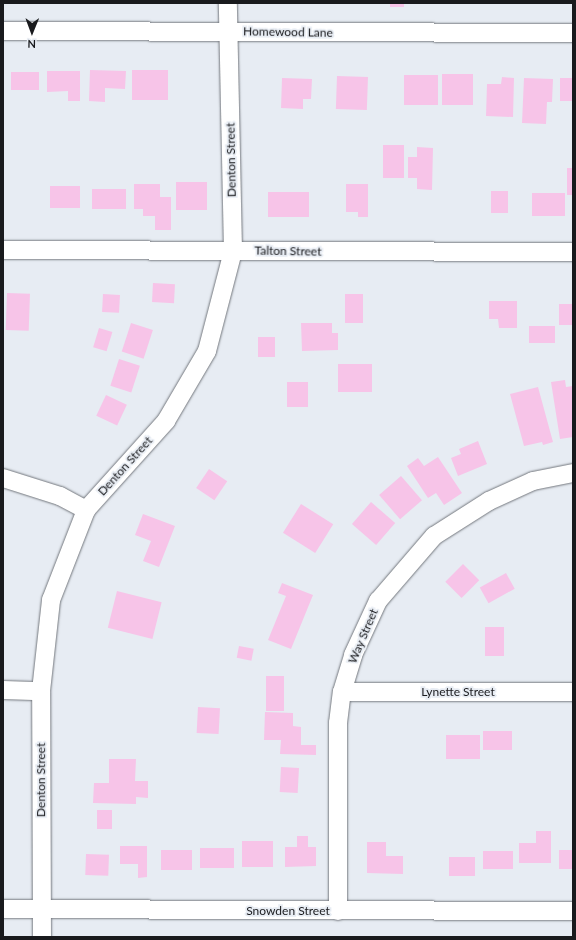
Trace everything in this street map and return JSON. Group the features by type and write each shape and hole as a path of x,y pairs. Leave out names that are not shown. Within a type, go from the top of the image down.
{"street":[{"name":"Denton Street","path":"42,937 41,691 51,600 86,510 166,421 207,351 233,250 228,3"},
{"name":"Homewood Lane","path":"3,31 573,33"},
{"name":"Talton Street","path":"3,250 573,252"},
{"name":"Way Street","path":"338,911 338,723 342,692 353,655 378,600 434,536 489,501 534,481 573,473"},
{"path":"3,478 60,496 86,510"},
{"path":"3,690 41,691"},
{"name":"Lynette Street","path":"342,692 573,692"},
{"name":"Snowden Street","path":"3,909 573,911"}],"building":[{"path":"390,3 404,3 404,7 390,7"},
{"path":"90,70 126,71 125,89 105,88 105,102 89,101"},
{"path":"132,70 168,70 168,100 132,100"},
{"path":"47,71 80,71 80,101 68,101 68,91 47,92"},
{"path":"11,72 39,72 39,90 11,90"},
{"path":"442,74 473,74 473,105 442,105"},
{"path":"404,75 438,75 438,105 404,105"},
{"path":"337,76 368,77 367,110 336,109"},
{"path":"502,77 514,78 513,117 486,116 487,84 501,84"},
{"path":"282,78 312,79 311,99 303,99 303,109 281,108"},
{"path":"524,78 553,79 552,102 547,102 546,124 522,123"},
{"path":"560,78 573,78 573,101 560,101"},
{"path":"383,145 404,145 404,178 383,178"},
{"path":"417,147 433,148 432,190 417,189 417,178 408,178 408,157 417,157"},
{"path":"567,168 573,168 573,195 567,195"},
{"path":"176,182 207,182 207,210 176,210"},
{"path":"134,184 160,184 160,197 171,197 171,230 155,230 155,216 143,216 143,209 134,209"},
{"path":"346,184 368,184 368,217 358,217 358,212 346,212"},
{"path":"50,186 80,186 80,208 50,208"},
{"path":"92,189 126,189 126,209 92,209"},
{"path":"491,191 508,191 508,213 491,213"},
{"path":"268,192 309,192 309,217 268,217"},
{"path":"532,193 565,193 565,216 532,216"},
{"path":"153,283 175,284 174,303 152,302"},
{"path":"7,293 30,294 29,331 6,330"},
{"path":"103,294 120,295 119,313 102,312"},
{"path":"345,294 363,294 363,323 345,323"},
{"path":"489,301 517,301 517,328 499,328 498,319 489,319"},
{"path":"559,304 573,304 573,325 559,325"},
{"path":"131,323 153,330 144,359 122,352"},
{"path":"301,323 332,323 332,333 338,333 338,350 302,351"},
{"path":"529,326 555,326 555,343 529,343"},
{"path":"99,328 112,332 107,351 93,347"},
{"path":"258,337 275,337 275,357 258,357"},
{"path":"119,359 140,366 131,392 110,386"},
{"path":"338,364 372,364 372,392 338,392"},
{"path":"565,380 566,387 573,386 573,437 560,439 551,382"},
{"path":"287,382 308,382 308,407 287,407"},
{"path":"538,387 553,442 543,445 542,442 524,446 510,394"},
{"path":"106,395 127,405 117,426 96,416"},
{"path":"478,441 487,464 458,476 451,458 461,454 459,449"},
{"path":"438,457 462,493 444,505 436,493 428,498 407,466 418,458 424,466"},
{"path":"209,469 227,481 214,500 196,488"},
{"path":"401,476 422,500 400,519 379,495"},
{"path":"371,502 395,523 376,545 352,524"},
{"path":"301,504 333,524 315,553 283,533"},
{"path":"143,514 175,526 159,567 143,561 151,541 135,535"},
{"path":"463,564 479,580 462,598 445,582"},
{"path":"506,573 515,589 488,603 480,588"},
{"path":"282,583 313,595 291,649 268,640 286,596 278,593"},
{"path":"117,591 162,602 152,639 108,628"},
{"path":"485,627 504,627 504,656 485,656"},
{"path":"239,646 254,649 251,661 237,658"},
{"path":"266,676 284,676 284,711 266,711"},
{"path":"198,707 220,708 219,734 197,733"},
{"path":"265,712 293,713 293,726 301,727 301,745 316,745 316,755 280,754 281,740 264,740"},
{"path":"483,731 512,731 512,750 483,750"},
{"path":"446,735 480,735 480,759 446,759"},
{"path":"109,759 136,759 135,781 148,781 148,798 136,797 136,804 93,803 94,783 109,783"},
{"path":"281,767 299,768 298,793 280,792"},
{"path":"97,810 112,810 112,829 97,829"},
{"path":"536,831 551,831 551,863 519,863 519,843 536,843"},
{"path":"297,836 308,836 308,847 316,847 316,866 285,867 285,847 297,847"},
{"path":"242,841 273,841 273,867 242,867"},
{"path":"367,842 386,842 386,856 403,856 403,874 367,873"},
{"path":"120,846 147,846 147,877 138,878 138,864 120,864"},
{"path":"200,848 234,848 234,868 200,868"},
{"path":"161,850 192,850 192,870 161,870"},
{"path":"559,850 573,850 573,869 559,869"},
{"path":"483,851 513,851 513,869 483,869"},
{"path":"86,854 109,855 108,876 85,875"},
{"path":"449,857 475,857 475,876 449,876"}]}
